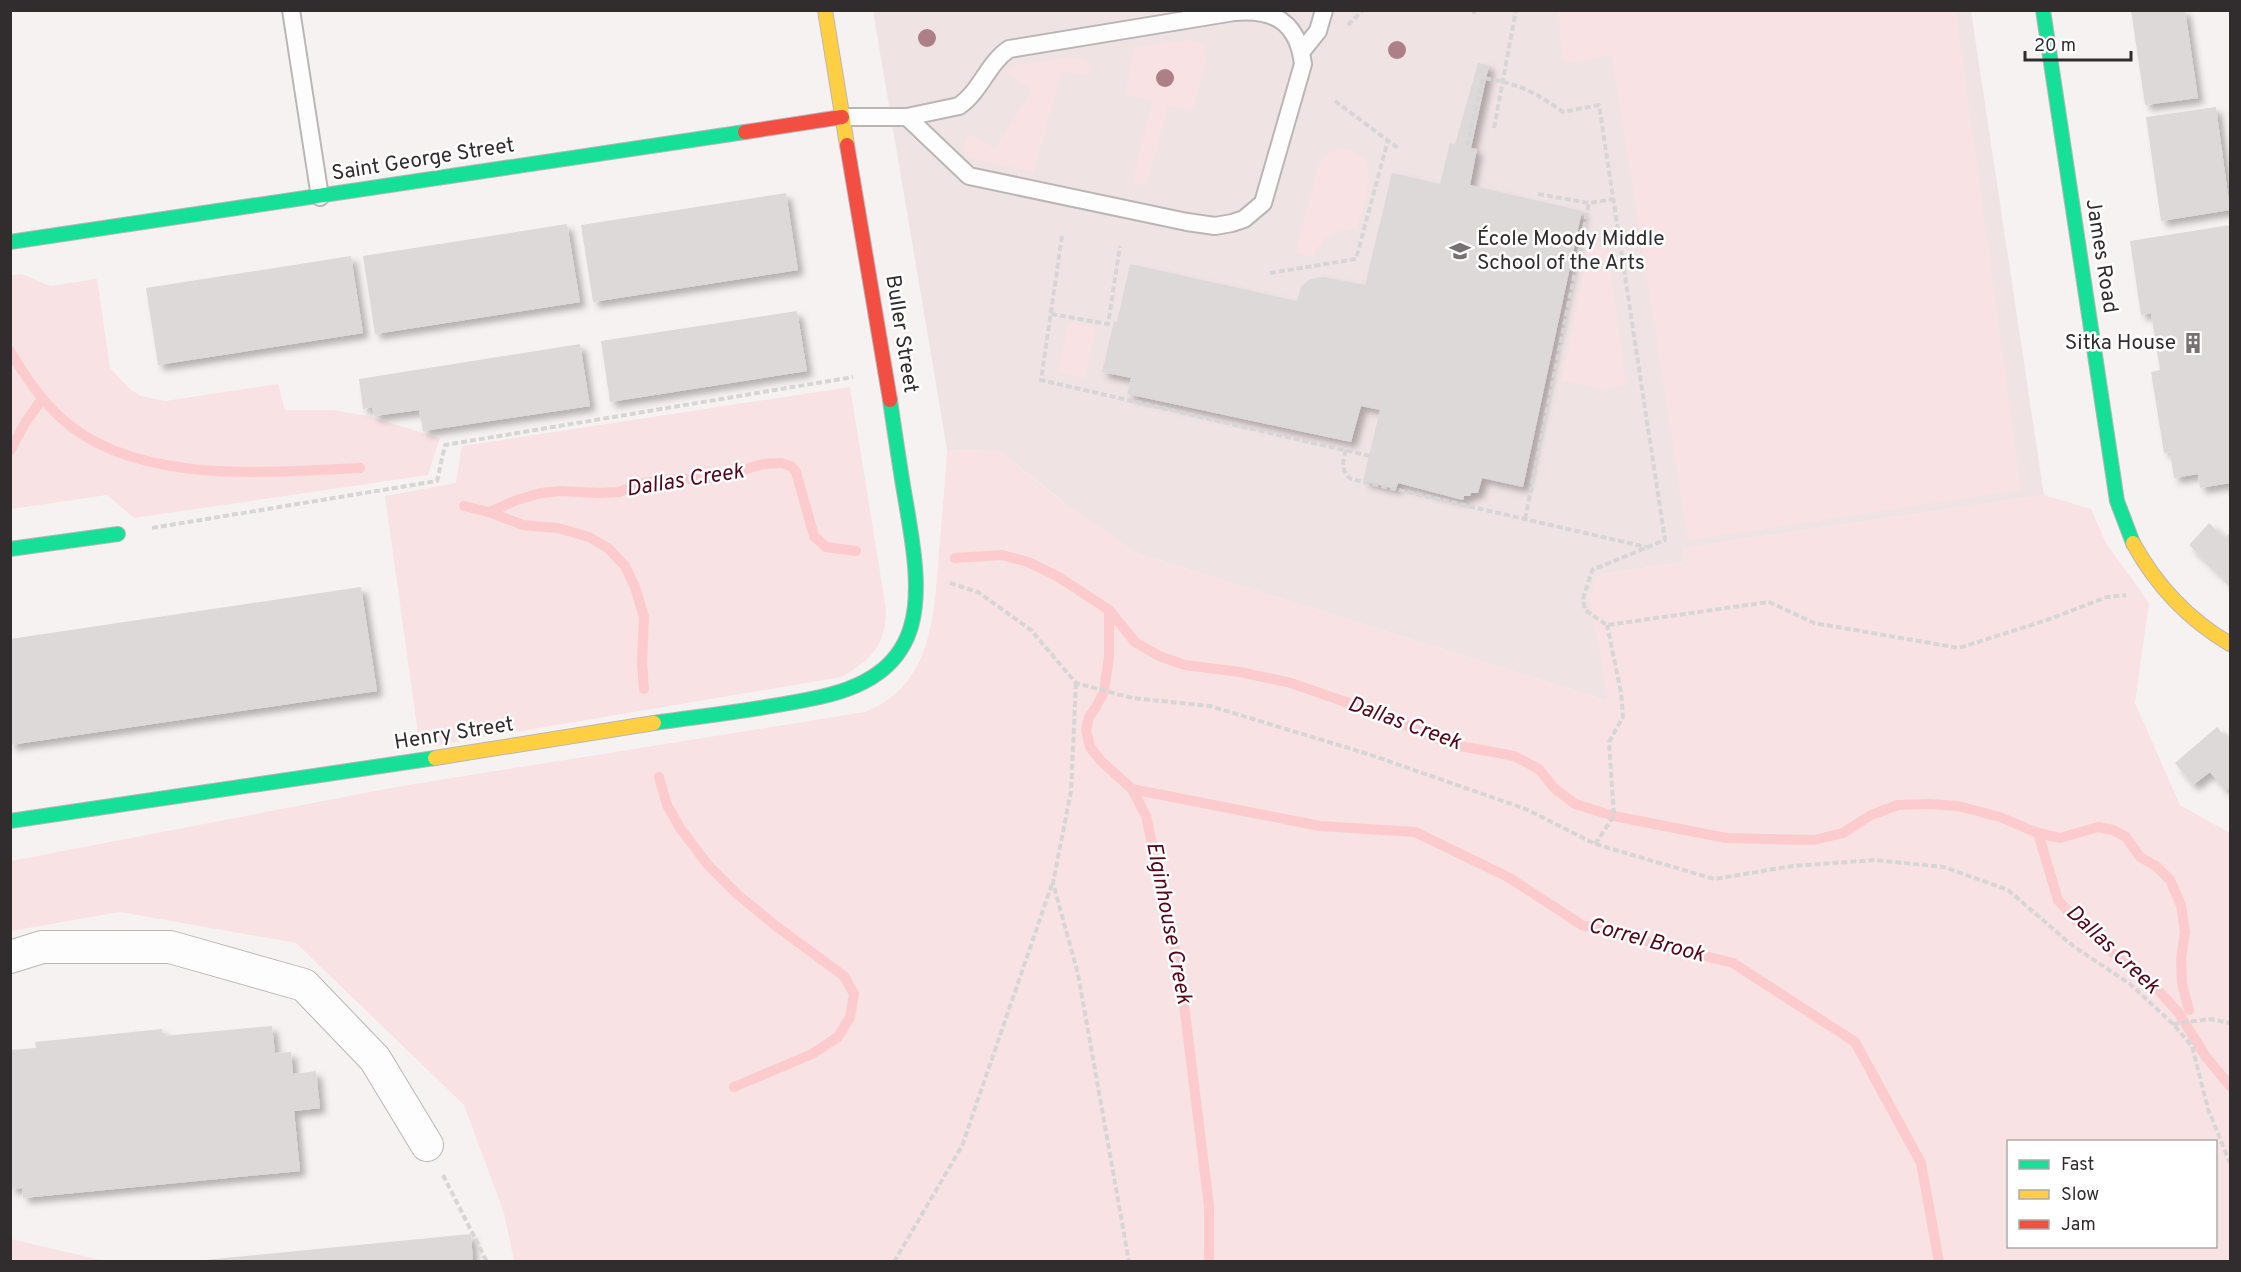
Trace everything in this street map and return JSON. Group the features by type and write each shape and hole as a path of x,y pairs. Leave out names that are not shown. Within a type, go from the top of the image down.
{"street":[{"name":"Buller Street","path":"825,10 886,371 916,591 912,627 894,661"},
{"name":"James Road","path":"2043,10 2117,501 2135,548 2169,592 2204,628 2230,644"},
{"name":"Saint George Street","path":"10,242 842,117"},
{"path":"10,549 118,534"},
{"name":"Henry Street","path":"10,821 422,760 820,697 868,680 894,661"},
{"path":"10,957 42,947 170,947 304,986 375,1059 427,1145"}],"lane":[{"path":"291,10 320,197"},
{"path":"1302,51 1318,31 1324,10"},
{"path":"842,117 907,117 951,109 965,102 1003,53 1009,49 1164,17 1234,12 1262,13 1282,19 1297,38 1302,51 1303,64 1263,203 1244,219 1215,226 969,176 907,117"}],"path":[{"path":"1345,27 1355,21 1363,10"},
{"path":"1494,128 1516,10"},
{"path":"1467,147 1483,78 1504,81 1538,94 1563,112 1599,105 1665,540 1592,570 1583,599 1585,610 1607,625 1769,602 1814,623 1959,648 2050,619 2107,597 2169,592"},
{"path":"1335,101 1398,148"},
{"path":"1270,273 1326,266 1356,259 1388,140"},
{"path":"1538,194 1589,202 1613,199"},
{"path":"1525,519 1589,202"},
{"path":"1062,236 1041,380 1370,456"},
{"path":"1051,314 1108,324 1120,246"},
{"path":"118,534 437,481 445,445 886,371"},
{"path":"1346,450 1344,472 1351,479 1647,547"},
{"path":"946,582 978,592 1031,630 1076,683 1132,698 1210,706 1365,753 1526,809 1595,844 1714,879 1793,866 1875,860 1944,867 2008,890 2073,946 2130,984 2173,1024 2192,1046 2208,1109 2230,1163"},
{"path":"1595,844 1614,816 1609,742 1623,717 1621,692 1607,625"},
{"path":"894,1262 962,1146 1053,883 1071,791 1076,683"},
{"path":"1053,883 1078,974 1129,1262"},
{"path":"2173,1024 2210,1019 2230,1023"},
{"path":"427,1145 487,1262"}],"shaded area":[{"name":"École Moody Middle School of the Arts","path":"873,11 1971,11 2044,495 1683,548 1684,562 1597,575 1608,699 1605,700 1137,553 1111,539 999,451 947,450"},
{"path":"1557,11 1956,11 2021,490 1688,540 1612,55 1564,63"},
{"path":"1189,40 1203,44 1206,60 1193,109 1168,106 1147,185 1132,182 1153,101 1125,94 1135,47"},
{"path":"1072,57 1085,60 1090,66 1089,75 1061,72 1034,172 967,157 963,145 969,134 995,148 1032,90 1006,73 1010,66"},
{"path":"1340,148 1354,152 1363,159 1367,168 1367,192 1357,229 1330,235 1313,257 1296,253 1319,164 1328,153"},
{"path":"1607,245 1626,384 1605,389 1562,381 1589,248"},
{"path":"22,274 50,286 97,279 110,368 131,390 141,396 165,401 278,384 285,410 333,410 368,416 440,438 428,475 134,518 107,495 11,509 11,275"},
{"path":"1069,321 1096,327 1085,378 1058,372"},
{"path":"850,387 886,609 880,642 862,664 842,677 420,748 385,496 456,483 462,446"},
{"path":"947,450 999,451 1057,497 1137,553 1605,700 1608,699 1590,600 1597,575 1684,562 1682,548 2044,495 2091,509 2106,543 2149,603 2135,703 2180,805 2230,833 2230,1261 514,1261 504,1213 464,1105 296,943 120,912 11,931 11,861 396,787 865,712 887,700 905,684 917,666 926,646 935,600"},
{"path":"11,1239 105,1261 11,1261"}],"building":[{"path":"2131,10 2185,10 2198,98 2145,105"},
{"path":"1478,63 1489,65 1471,148 1477,149 1470,185 1582,211 1523,487 1482,478 1478,493 1464,496 1463,500 1398,483 1396,489 1363,481 1380,410 1361,406 1351,442 1127,394 1131,378 1102,372 1114,321 1117,322 1130,264 1297,301 1301,287 1308,280 1316,278 1324,277 1365,285 1392,173 1440,184 1450,143 1455,144"},
{"path":"2216,107 2230,210 2161,221 2146,117"},
{"path":"786,193 798,270 593,302 581,225"},
{"path":"567,224 580,302 375,334 363,256"},
{"name":"Sitka House","path":"2230,225 2230,483 2200,488 2198,474 2174,478 2170,452 2164,453 2151,372 2160,370 2151,313 2141,315 2130,241"},
{"path":"351,256 363,333 158,365 146,288"},
{"path":"797,311 807,371 610,402 601,341"},
{"path":"580,344 590,406 423,431 419,410 374,416 372,407 363,409 359,379"},
{"path":"2209,523 2225,538 2230,532 2230,584 2189,545"},
{"path":"361,587 377,691 10,745 10,639"},
{"path":"2217,727 2230,742 2230,787 2226,791 2210,772 2193,785 2175,763"},
{"path":"272,1026 275,1053 291,1052 293,1074 316,1071 320,1108 294,1111 300,1171 23,1198 22,1188 10,1189 10,1050 36,1048 35,1042 162,1029 163,1036"},
{"path":"471,1234 473,1262 205,1262 205,1260"}],"waterway":[{"name":"Dallas Creek","path":"10,351 32,386 60,417 90,439 125,455 163,465 203,470 244,472 360,468"},
{"path":"10,451 25,423 42,399"},
{"name":"Dallas Creek","path":"464,506 489,512 541,493 619,492 640,484 661,480 715,478 763,464 781,463 791,466 796,472 814,536 826,547 856,551"},
{"path":"489,512 523,525 558,528 589,537 608,548 625,566 635,587 644,617 642,663 644,689"},
{"name":"Dallas Creek","path":"955,558 1002,555 1028,562 1057,576 1109,610 1135,642 1159,656 1185,665 1240,672 1291,683 1380,714 1449,744 1514,756 1539,769 1554,788 1575,804 1614,816 1726,838 1814,840 1843,833 1871,815 1898,805 1930,804 1958,806 2000,817 2038,833 2060,838 2098,827 2113,830 2126,837 2140,857 2156,866 2170,880 2181,905 2185,932 2181,959 2182,984 2189,1010"},
{"name":"Elginhouse Creek","path":"1109,610 1109,657 1104,691 1089,717 1086,730 1090,747 1101,761 1132,789 1146,816 1180,972 1209,1206 1209,1262"},
{"path":"659,777 667,805 680,828 708,865 737,894 776,926 844,976 854,994 850,1017 838,1037 812,1054 734,1087"},
{"name":"Correl Brook","path":"1132,789 1320,826 1415,832 1508,877 1582,925 1733,963 1855,1042 1921,1163 1939,1262"},
{"name":"Dallas Creek","path":"2038,833 2058,900 2084,929 2159,991 2178,1012 2206,1057 2230,1086"}],"traffic: fast":[{"path":"2043,10 2117,501 2133,543"},
{"path":"10,242 745,132"},
{"path":"654,723 820,697 857,685 883,669 901,649 911,625 916,598 915,569 890,400"},
{"path":"10,549 118,534"},
{"path":"10,821 435,758"}],"traffic: slow":[{"path":"825,10 847,145"},
{"path":"2133,543 2152,573 2187,613 2230,644"},
{"path":"435,758 654,723"}],"traffic: jam":[{"path":"745,132 842,117"},
{"path":"847,145 890,400"}],"place":[{"name":"École Moody Middle School of the Arts","path":"1460,251"},
{"name":"Sitka House","path":"2193,343"}]}
